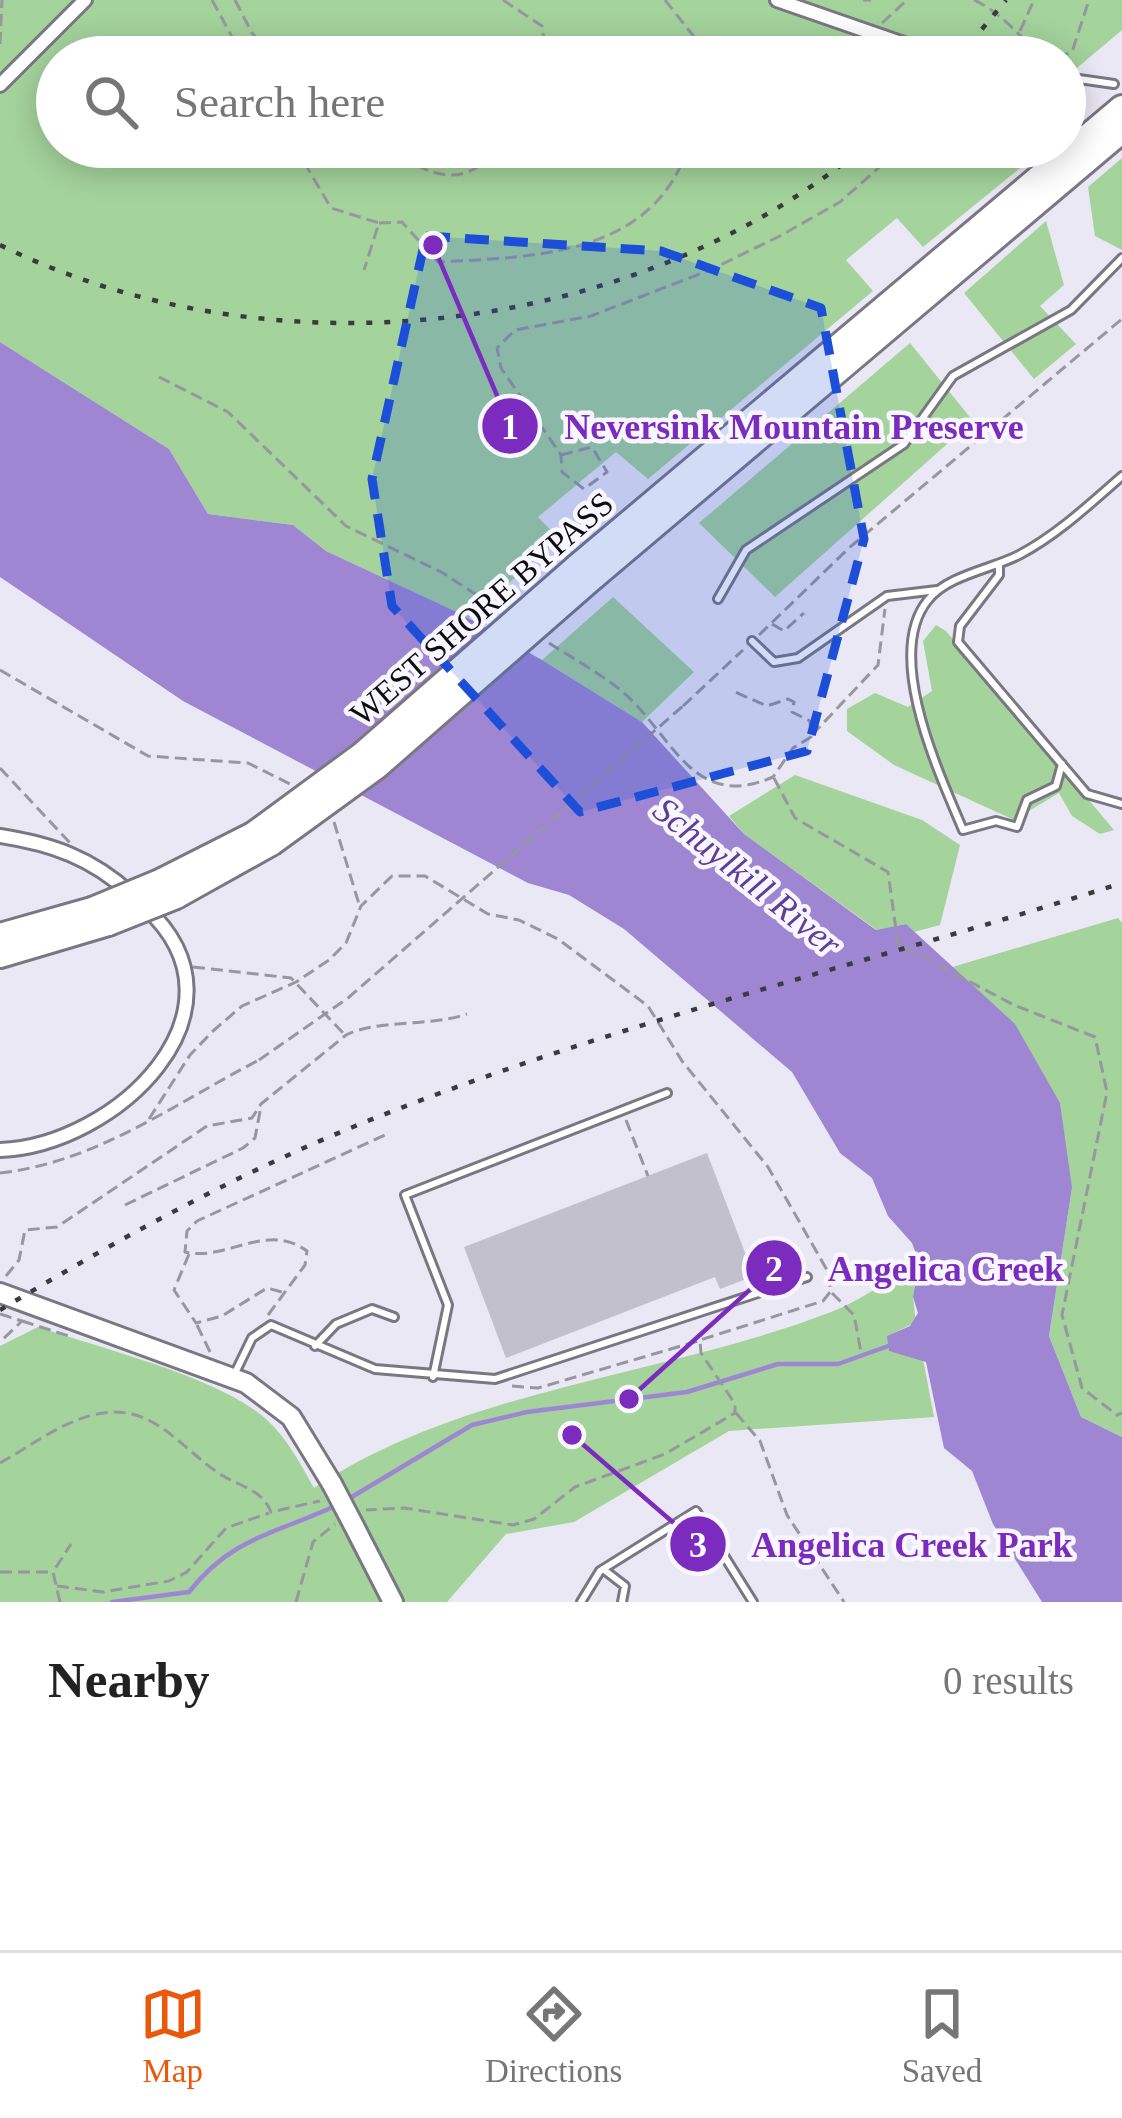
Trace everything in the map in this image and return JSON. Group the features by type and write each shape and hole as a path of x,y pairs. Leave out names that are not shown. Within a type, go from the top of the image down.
{"highway":[{"name":"WEST SHORE BYPASS","path":"1086,125 1118,96"},
{"name":"WEST SHORE BYPASS","path":"1086,160 1122,130"},
{"name":"WEST SHORE BYPASS","path":"585,572 1037,168"},
{"name":"WEST SHORE BYPASS","path":"0,955 169,889 262,839 1076,168"},
{"name":"WEST SHORE BYPASS","path":"0,936 100,917"}],"main road":[{"path":"0,1293 233,1376 291,1417 393,1602"}],"street":[{"path":"50,36 86,0"},
{"path":"777,0 870,36"},
{"path":"0,85 36,49"},
{"path":"0,836 68,851 107,872 174,934 186,968 188,1009 173,1043 146,1079 92,1124 57,1140 0,1150"}],"lane":[{"path":"1086,85 1118,96"},
{"path":"718,599 746,550 904,444 953,376 1071,310 1122,258"},
{"path":"752,641 774,662 798,658 886,596 941,589 1045,540 1122,476"},
{"path":"998,564 999,575 960,626 958,642 1087,794 1122,804"},
{"path":"941,589 917,620 915,688 924,737 963,830 996,821 1017,827 1027,800 1056,786 1062,764"},
{"path":"433,1377 448,1305 405,1196 667,1093"},
{"path":"233,1376 257,1332 278,1326 375,1369 433,1377 495,1378 807,1277"},
{"path":"315,1346 337,1324 372,1309 394,1317"},
{"path":"581,1602 603,1569 696,1511 753,1602"},
{"path":"603,1569 625,1586 622,1602"}],"path":[{"path":"0,44 2,0"},
{"path":"212,0 232,36"},
{"path":"235,0 255,36"},
{"path":"503,0 542,26 543,36"},
{"path":"665,0 693,36"},
{"path":"866,35 907,0"},
{"path":"974,0 1005,15 1024,36"},
{"path":"1020,33 1034,0"},
{"path":"1077,36 1089,0"},
{"path":"307,168 331,208 380,223 402,223 438,262 524,258 617,237 656,206 677,168"},
{"path":"425,168 444,178 482,168"},
{"path":"561,455 592,447 607,472 584,489 562,472 561,455 501,368 496,347 514,330 591,316 710,270 839,202 878,168"},
{"path":"364,270 380,223"},
{"path":"0,1173 50,1167 107,1145 259,1060 348,998 683,706 849,548 1122,319"},
{"path":"811,736 878,665 886,596"},
{"path":"771,623 784,631 804,613"},
{"path":"0,670 110,739 148,756 248,764 299,789"},
{"path":"0,768 73,840 68,851"},
{"path":"773,777 795,818 888,872 898,944 1014,1005 1095,1037 1107,1092 1062,1315 1082,1388 1118,1415 1122,1412"},
{"path":"329,816 341,832 345,869 361,907"},
{"path":"149,1119 190,1055 213,1031 260,996 296,982 346,944 361,907 392,875 425,876 488,914 519,920 558,939 648,1006 682,1061 768,1167 827,1270 831,1292 854,1316 861,1352"},
{"path":"186,968 213,966 296,982 314,1007 346,1035"},
{"path":"0,1281 20,1260 25,1230 57,1227 207,1126 252,1118 261,1104 346,1035 359,1028 434,1025 467,1014"},
{"path":"125,1205 243,1148 254,1138 261,1104"},
{"path":"626,1118 648,1176"},
{"path":"257,1332 305,1265 307,1251 293,1241 252,1239 190,1253 185,1252 188,1231 197,1220 387,1134"},
{"path":"190,1253 173,1290 196,1323 212,1368"},
{"path":"0,1271 9,1274"},
{"path":"196,1323 222,1316 268,1288 282,1292"},
{"path":"508,1386 538,1388 823,1301 831,1292"},
{"path":"0,1313 22,1321 0,1342"},
{"path":"700,1340 701,1353 735,1404 735,1413 760,1441 787,1515 844,1602"},
{"path":"0,1462 87,1413 114,1410 150,1420 221,1475 266,1500 271,1512"},
{"path":"296,1602 319,1534 370,1508 513,1526 534,1519 575,1487 665,1454 735,1413"},
{"path":"57,1586 103,1592 169,1581 187,1572 226,1528 329,1491"},
{"path":"52,1572 71,1544"},
{"path":"0,1572 52,1572"},
{"path":"52,1572 60,1602"}],"highlighted area":[{"path":"426,236 661,251 821,308 864,539 807,751 580,812 392,606 372,479"}],"green space":[{"path":"0,0 1122,0 1122,30 1086,60 1086,36 36,36 36,168 1020,168 923,247 897,218 846,260 873,291 648,479 616,452 538,517 559,539 469,618 326,551 293,525 208,514 169,449 0,342"},
{"path":"1122,158 1122,250 1095,236 1088,187"},
{"path":"1046,221 1064,285 1040,306 1076,344 1034,379 964,293"},
{"path":"910,343 973,421 775,597 699,523"},
{"path":"613,597 694,672 642,722 542,660"},
{"path":"936,625 946,631 1114,830 1100,834 1072,816 1059,793 1014,820 894,765 847,731 847,709 875,693 908,707 932,691 923,641"},
{"path":"795,775 922,820 960,845 940,925 914,932 906,924 877,930 744,834 729,816"},
{"path":"1118,918 1122,923 1122,1437 1081,1417 1049,1336 1072,1188 949,968"},
{"path":"919,1262 913,1297 916,1322 888,1336 889,1351 923,1359 934,1417 729,1431 574,1522 506,1534 447,1602 0,1602 0,1346 38,1327 158,1365 245,1404 280,1434 314,1488 373,1454 435,1427 831,1312"}],"water":[{"name":"Schuylkill River","path":"0,342 169,449 208,514 293,525 326,551 461,614 642,722 744,834 876,930 906,924 1015,1024 1060,1103 1072,1188 1049,1336 1081,1417 1122,1437 1122,1602 1042,1602 993,1524 972,1471 944,1448 926,1362 889,1351 887,1336 910,1326 918,1313 913,1297 919,1262 912,1243 888,1216 872,1178 840,1153 792,1072 624,929 569,895 528,883 183,701 0,577"}],"building":[{"path":"707,1153 754,1276 720,1289 715,1277 506,1358 464,1247"}],"waterway":[{"path":"345,1501 472,1425 527,1412 687,1392 778,1364 838,1364 894,1344"},
{"path":"112,1602 189,1592 238,1548 335,1506"}],"railway":[{"path":"976,36 1006,0"},
{"path":"0,245 105,287 216,313 331,323 446,318 560,297 669,262 771,212 834,168"},
{"path":"0,1310 214,1191 303,1148 442,1092 635,1028 1122,883"}],"place":[{"name":"Neversink Mountain Preserve","path":"433,245"},
{"name":"Angelica Creek","path":"629,1399"},
{"name":"Angelica Creek Park","path":"572,1435"}]}
